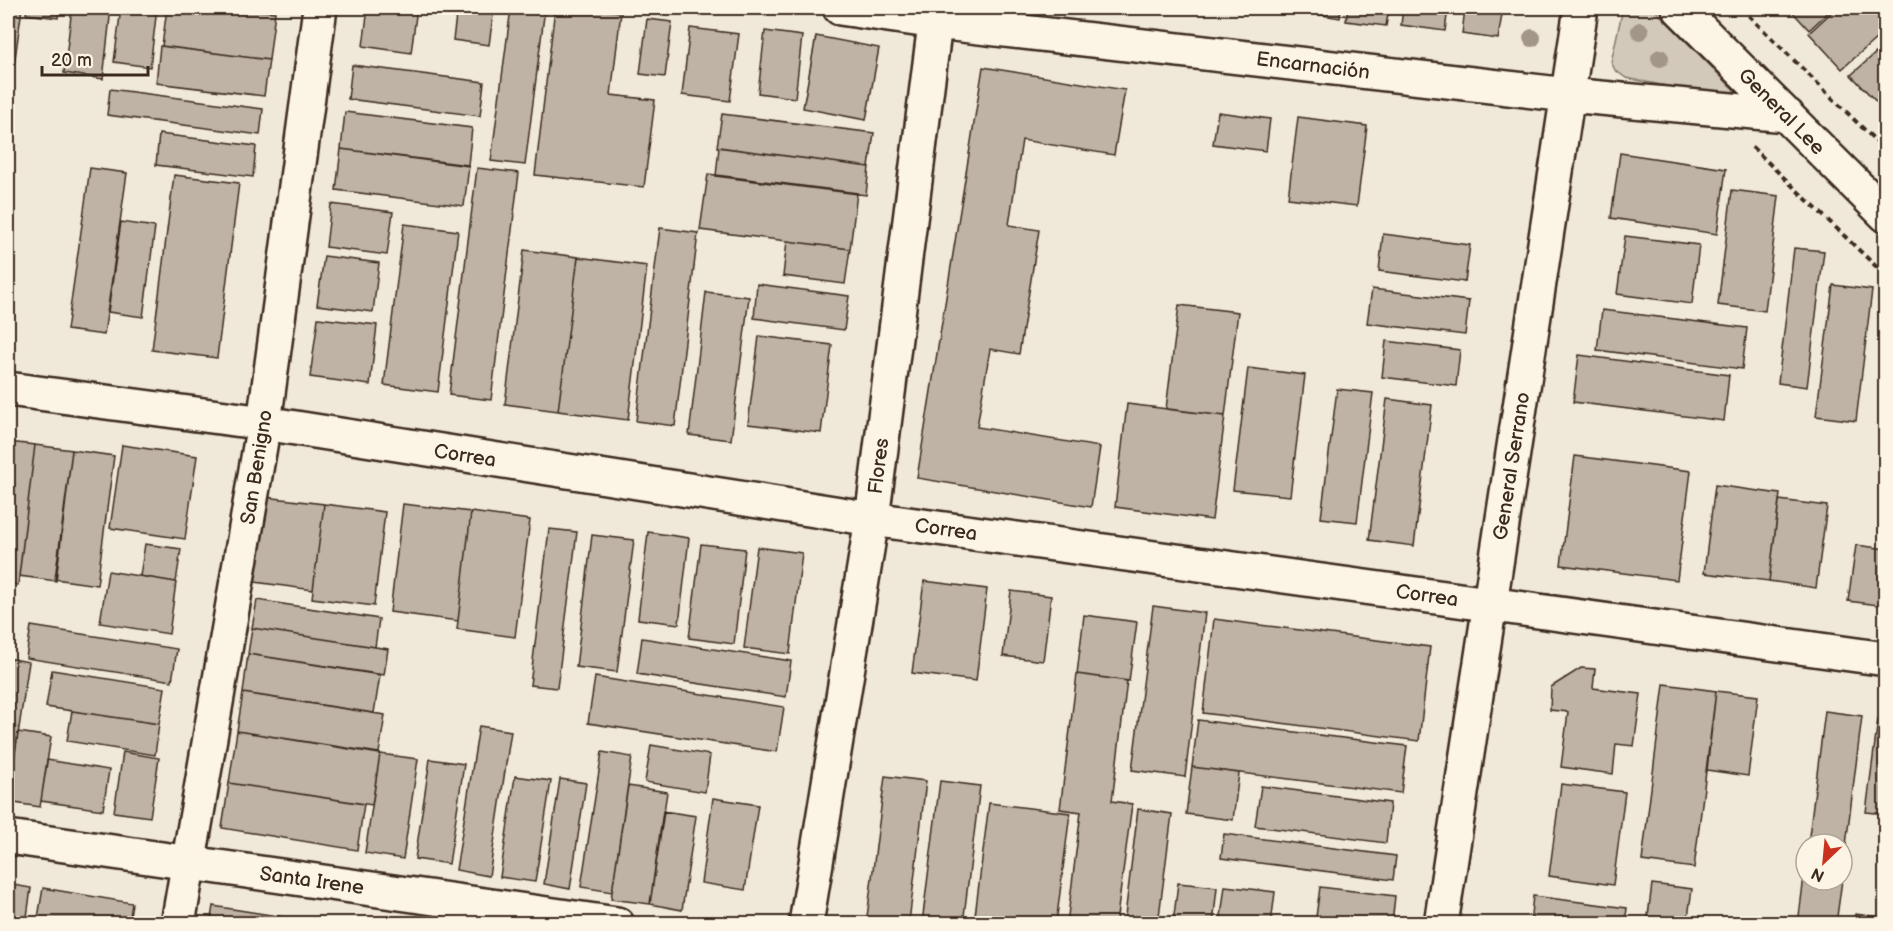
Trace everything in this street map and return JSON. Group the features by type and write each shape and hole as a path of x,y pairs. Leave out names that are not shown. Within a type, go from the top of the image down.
{"street":[{"name":"San Benigno","path":"178,924 264,423 320,8"},
{"name":"Encarnación","path":"840,8 937,15 1568,95 1786,115"},
{"name":"General Serrano","path":"1441,924 1581,8"},
{"name":"General Lee","path":"1679,8 1886,215"},
{"name":"Flores","path":"806,924 872,519 937,15"},
{"name":"Correa","path":"8,389 264,423 872,519 1886,659"},
{"name":"Santa Irene","path":"8,837 617,924"}],"path":[{"path":"1741,8 1886,151"},
{"path":"1715,110 1886,276"}],"shaded area":[{"path":"1623,8 1653,8 1734,90 1732,95 1728,98 1626,78 1615,70 1611,62"}],"building":[{"path":"8,8 22,8 9,102 8,102"},
{"path":"27,8 59,8 58,18 26,14"},
{"path":"72,8 111,8 103,79 64,73"},
{"path":"121,8 157,8 150,67 114,62"},
{"path":"167,8 236,8 275,12 269,60 162,46"},
{"path":"368,8 417,8 411,53 363,46"},
{"path":"457,8 494,8 489,45 453,40"},
{"path":"511,8 545,8 525,165 491,161"},
{"path":"555,8 590,8 621,12 611,95 655,100 644,187 535,175"},
{"path":"1288,8 1316,8 1315,14 1288,11"},
{"path":"1316,8 1341,8 1340,18 1315,14"},
{"path":"1348,8 1389,8 1386,26 1346,21"},
{"path":"1403,8 1448,8 1445,31 1401,25"},
{"path":"1465,8 1503,8 1498,39 1462,34"},
{"path":"1789,8 1833,8 1809,30"},
{"path":"1836,8 1886,8 1886,30 1842,69 1809,33"},
{"path":"647,19 672,22 665,77 640,74"},
{"path":"690,28 739,34 730,101 682,95"},
{"path":"765,31 802,36 795,98 758,93"},
{"path":"816,36 879,48 866,120 803,108"},
{"path":"1886,44 1886,112 1851,75"},
{"path":"160,46 269,60 264,96 156,83"},
{"path":"352,65 484,82 480,116 348,99"},
{"path":"983,67 1125,90 1114,155 1022,140 1009,225 1039,230 1019,354 990,349 977,427 1100,447 1091,507 917,478"},
{"path":"110,89 263,109 260,135 107,115"},
{"path":"345,112 472,128 468,165 341,149"},
{"path":"1218,112 1270,119 1266,151 1213,144"},
{"path":"722,114 874,133 869,167 717,147"},
{"path":"1298,117 1367,126 1357,206 1288,198"},
{"path":"159,134 256,146 253,177 156,165"},
{"path":"719,147 869,167 866,195 716,176"},
{"path":"341,149 469,166 464,206 336,190"},
{"path":"1620,153 1726,169 1717,234 1611,218"},
{"path":"90,168 127,173 104,335 67,330"},
{"path":"477,168 519,173 491,400 449,395"},
{"path":"708,174 857,193 850,249 700,230"},
{"path":"174,175 239,183 217,358 152,350"},
{"path":"1732,190 1779,196 1765,311 1718,305"},
{"path":"331,204 393,212 387,255 326,247"},
{"path":"121,222 155,227 143,317 108,312"},
{"path":"404,224 458,231 438,392 384,385"},
{"path":"660,228 698,233 675,426 636,421"},
{"path":"1383,234 1470,245 1465,282 1379,271"},
{"path":"1625,236 1699,245 1692,304 1617,294"},
{"path":"787,241 850,249 845,284 783,276"},
{"path":"1794,248 1824,251 1807,387 1778,383"},
{"path":"524,250 578,257 558,411 505,404"},
{"path":"324,256 379,263 373,312 317,305"},
{"path":"578,257 647,266 628,420 558,411"},
{"path":"757,284 849,296 844,330 754,318"},
{"path":"1833,285 1872,290 1856,421 1816,416"},
{"path":"1372,289 1469,301 1465,335 1367,323"},
{"path":"706,292 749,297 731,440 689,435"},
{"path":"1179,305 1238,312 1225,416 1166,409"},
{"path":"1602,310 1747,328 1742,369 1597,350"},
{"path":"318,318 377,325 370,385 310,377"},
{"path":"759,336 832,345 821,433 748,424"},
{"path":"1386,341 1460,350 1456,386 1382,377"},
{"path":"1579,355 1729,375 1724,421 1573,402"},
{"path":"1248,368 1305,375 1290,496 1233,490"},
{"path":"1337,389 1373,393 1357,522 1321,518"},
{"path":"1387,399 1432,405 1414,546 1369,540"},
{"path":"1127,404 1225,416 1212,520 1115,507"},
{"path":"8,442 35,445 18,585 8,584"},
{"path":"35,445 72,450 56,581 19,576"},
{"path":"122,445 197,456 185,539 110,528"},
{"path":"72,450 114,456 97,585 55,579"},
{"path":"1575,456 1691,471 1677,580 1561,565"},
{"path":"1715,485 1780,494 1769,581 1704,573"},
{"path":"265,497 324,504 313,590 255,582"},
{"path":"1779,500 1827,506 1816,588 1769,581"},
{"path":"324,504 385,512 374,606 312,598"},
{"path":"403,504 471,512 458,621 390,612"},
{"path":"471,512 530,520 515,637 457,629"},
{"path":"549,529 577,532 557,688 530,685"},
{"path":"648,532 689,538 679,624 638,619"},
{"path":"592,535 634,540 617,672 576,667"},
{"path":"145,544 181,549 176,582 140,576"},
{"path":"701,544 745,549 734,644 689,638"},
{"path":"1856,545 1886,549 1886,606 1848,601"},
{"path":"757,547 802,553 790,654 744,648"},
{"path":"108,571 176,582 169,634 100,623"},
{"path":"924,581 987,589 976,681 912,673"},
{"path":"1011,591 1051,596 1043,661 1003,656"},
{"path":"257,600 379,619 375,647 252,628"},
{"path":"1153,606 1205,613 1185,777 1132,770"},
{"path":"1084,615 1137,622 1129,681 1077,674"},
{"path":"1214,619 1430,647 1419,741 1203,713"},
{"path":"31,626 177,649 172,681 26,658"},
{"path":"252,628 388,649 384,675 248,654"},
{"path":"642,638 791,661 786,697 637,674"},
{"path":"248,654 380,675 374,713 243,693"},
{"path":"8,658 29,662 8,800"},
{"path":"1581,668 1595,669 1593,688 1641,694 1634,746 1616,744 1613,774 1561,767 1568,712 1550,710 1551,687"},
{"path":"52,670 165,688 159,724 46,707"},
{"path":"1077,674 1127,681 1112,801 1132,804 1116,924 1067,924 1081,812 1060,809"},
{"path":"595,677 784,707 777,752 588,723"},
{"path":"1664,684 1716,691 1694,868 1642,861"},
{"path":"1716,691 1758,696 1748,776 1707,770"},
{"path":"243,693 385,715 379,753 237,731"},
{"path":"72,711 159,724 155,755 67,741"},
{"path":"1825,711 1862,716 1848,832 1810,832"},
{"path":"1878,719 1886,720 1886,814 1866,812"},
{"path":"1198,720 1407,746 1401,793 1192,767"},
{"path":"479,726 511,731 489,876 456,870"},
{"path":"237,731 380,754 372,805 229,783"},
{"path":"18,732 51,737 40,807 8,802"},
{"path":"651,745 710,755 705,792 645,782"},
{"path":"123,752 159,758 150,817 114,812"},
{"path":"602,752 632,757 612,892 581,887"},
{"path":"380,754 418,759 403,859 365,853"},
{"path":"430,759 464,764 449,864 415,859"},
{"path":"47,760 109,770 103,810 41,801"},
{"path":"1192,767 1239,773 1233,820 1186,814"},
{"path":"515,776 551,781 535,882 500,877"},
{"path":"885,776 926,781 909,922 867,917"},
{"path":"560,779 586,783 570,889 544,884"},
{"path":"940,781 980,786 963,924 922,923"},
{"path":"229,783 364,804 357,850 222,828"},
{"path":"1561,784 1625,792 1613,885 1549,876"},
{"path":"628,786 667,792 650,904 611,899"},
{"path":"1261,786 1390,803 1386,843 1255,826"},
{"path":"713,798 758,805 745,890 701,883"},
{"path":"989,803 1070,813 1056,924 974,924"},
{"path":"1138,809 1172,814 1158,924 1124,924"},
{"path":"663,811 696,816 682,910 650,904"},
{"path":"1224,834 1396,856 1393,880 1221,858"},
{"path":"1178,883 1217,887 1213,924 1173,924"},
{"path":"8,884 31,888 26,924 8,924"},
{"path":"1652,884 1692,889 1687,924 1647,924"},
{"path":"1225,886 1275,892 1271,924 1220,924"},
{"path":"1320,887 1395,896 1392,924 1316,917"},
{"path":"43,888 132,903 129,924 37,924"},
{"path":"1802,892 1840,892 1836,924 1798,924"},
{"path":"1533,896 1627,908 1625,924 1530,924"},
{"path":"213,906 283,917 282,924 210,924"},
{"path":"1855,914 1886,918 1886,924 1854,924"},
{"path":"283,918 313,924 282,924"}]}
